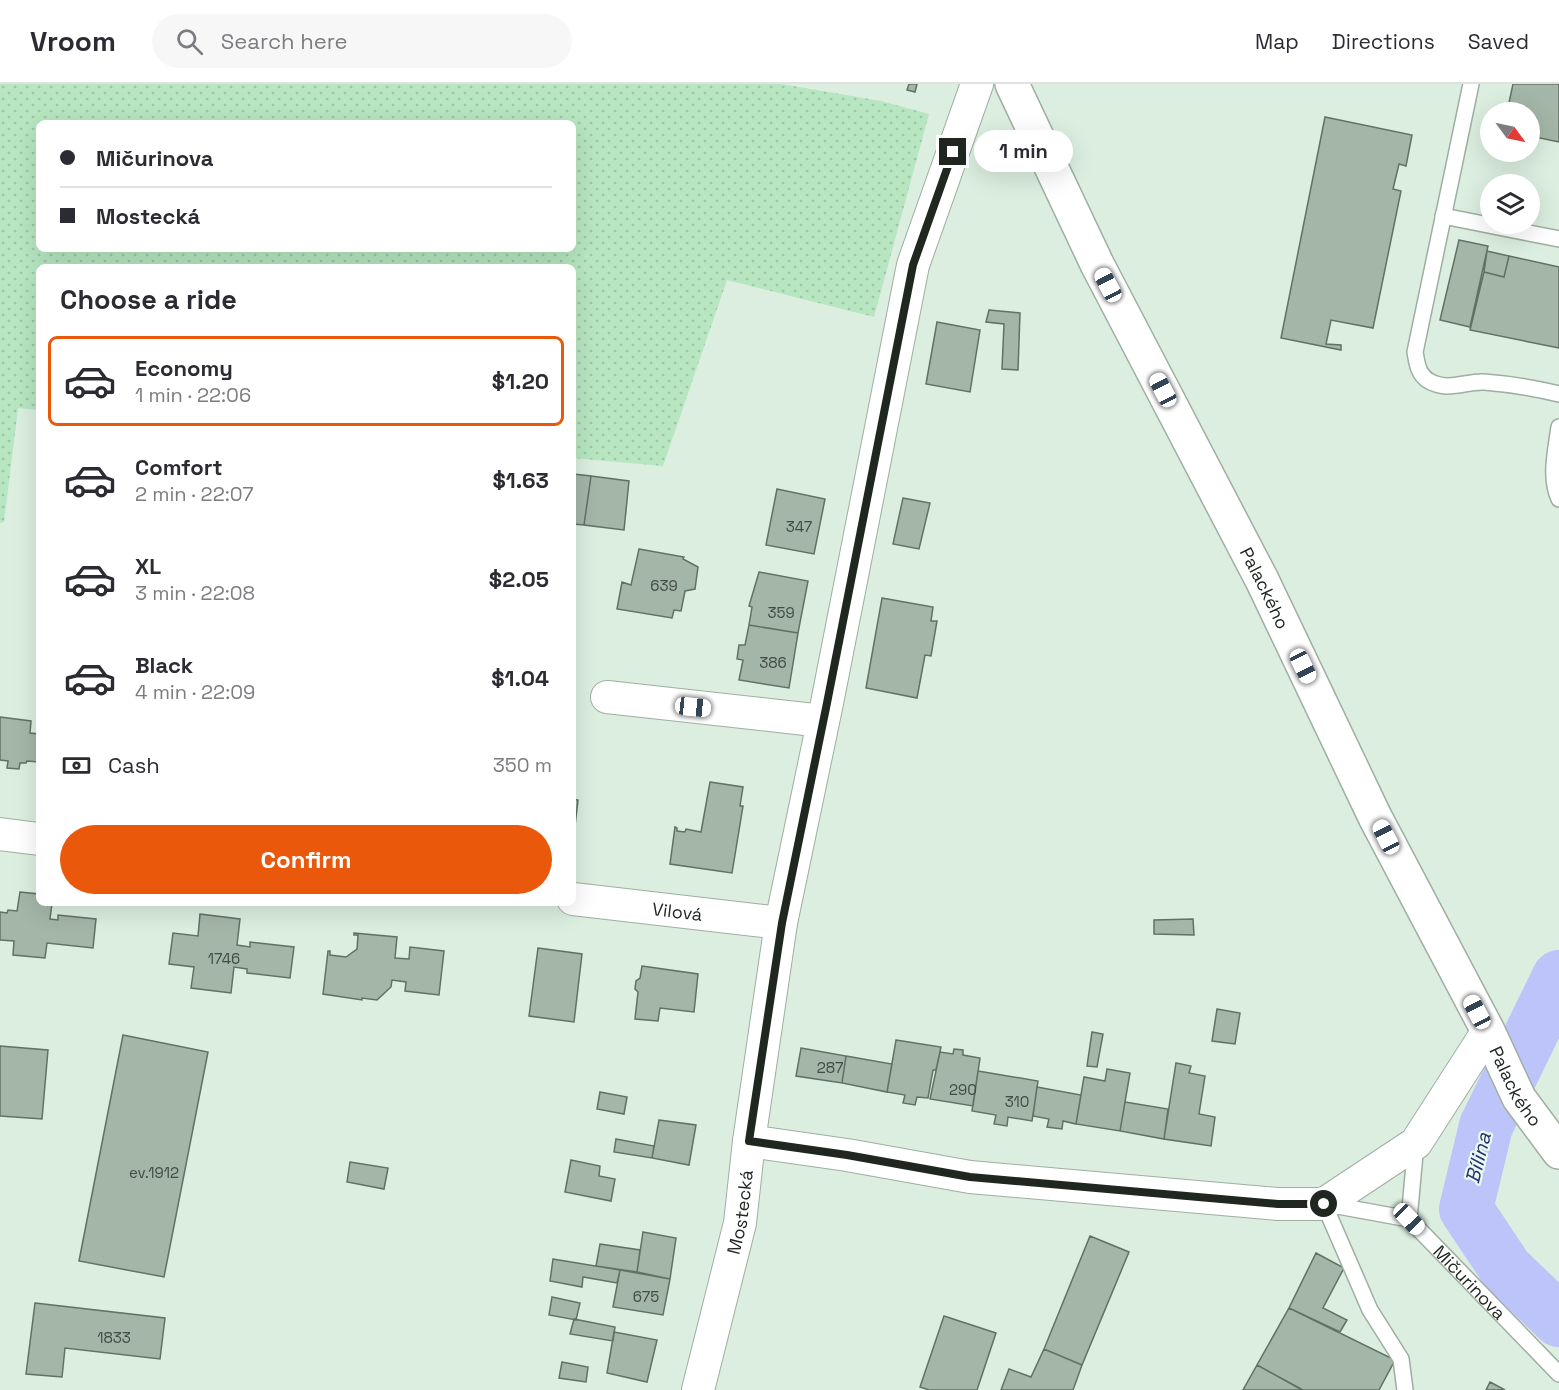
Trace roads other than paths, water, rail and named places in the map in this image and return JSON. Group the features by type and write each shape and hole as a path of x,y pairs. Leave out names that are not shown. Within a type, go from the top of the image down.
{"street":[{"name":"Mostecká","path":"698,1390 740,1223 749,1141 782,923 913,265 977,84"},
{"name":"Palackého","path":"1012,84 1097,264 1262,580 1376,817 1488,1031 1519,1098 1559,1152"},
{"path":"607,697 823,721"},
{"path":"0,834 36,839"},
{"name":"Vilová","path":"576,899 782,923"},
{"path":"749,1141 847,1155 970,1177 1278,1204 1324,1204 1416,1143 1488,1031"}],"lane":[{"path":"1471,84 1415,352 1419,371 1429,381 1440,385 1457,387 1481,382 1533,388 1559,394"},
{"path":"1443,216 1559,239"},
{"path":"1559,427 1554,465 1556,491 1559,499"},
{"path":"1324,1204 1409,1219 1416,1143"},
{"path":"1324,1204 1370,1310 1401,1359 1405,1390"},
{"name":"Mičurinova","path":"1409,1219 1559,1374"}],"waterway":[{"name":"Bílina","path":"1559,977 1486,1126 1466,1209 1506,1269 1559,1320"}]}
